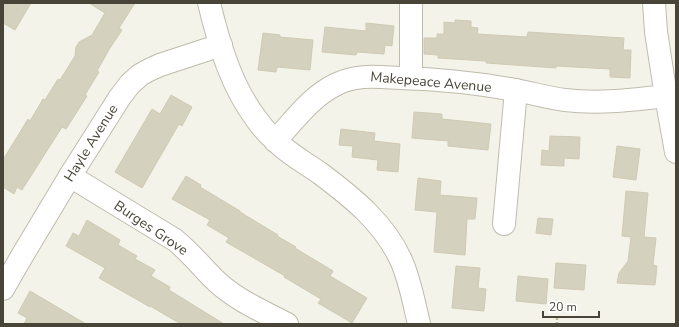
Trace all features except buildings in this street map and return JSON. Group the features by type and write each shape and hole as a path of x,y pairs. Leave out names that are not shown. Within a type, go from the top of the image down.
{"street":[{"path":"209,3 231,75 244,102 257,121 275,141 355,200 382,229 400,260 420,324"},
{"path":"411,3 411,78"},
{"path":"654,3 656,32 676,152"},
{"name":"Hayle Avenue","path":"3,289 70,176 120,97 130,84 149,70 160,65 221,45"},
{"name":"Makepeace Avenue","path":"275,141 311,102 323,92 349,79 364,77 411,78 468,83 516,90 565,100 589,101 640,99 666,96"},
{"path":"504,224 516,90"},
{"name":"Burges Grove","path":"70,176 175,240 186,248 214,279 248,303 287,324"}],"path":[{"path":"557,318 557,324"}]}
